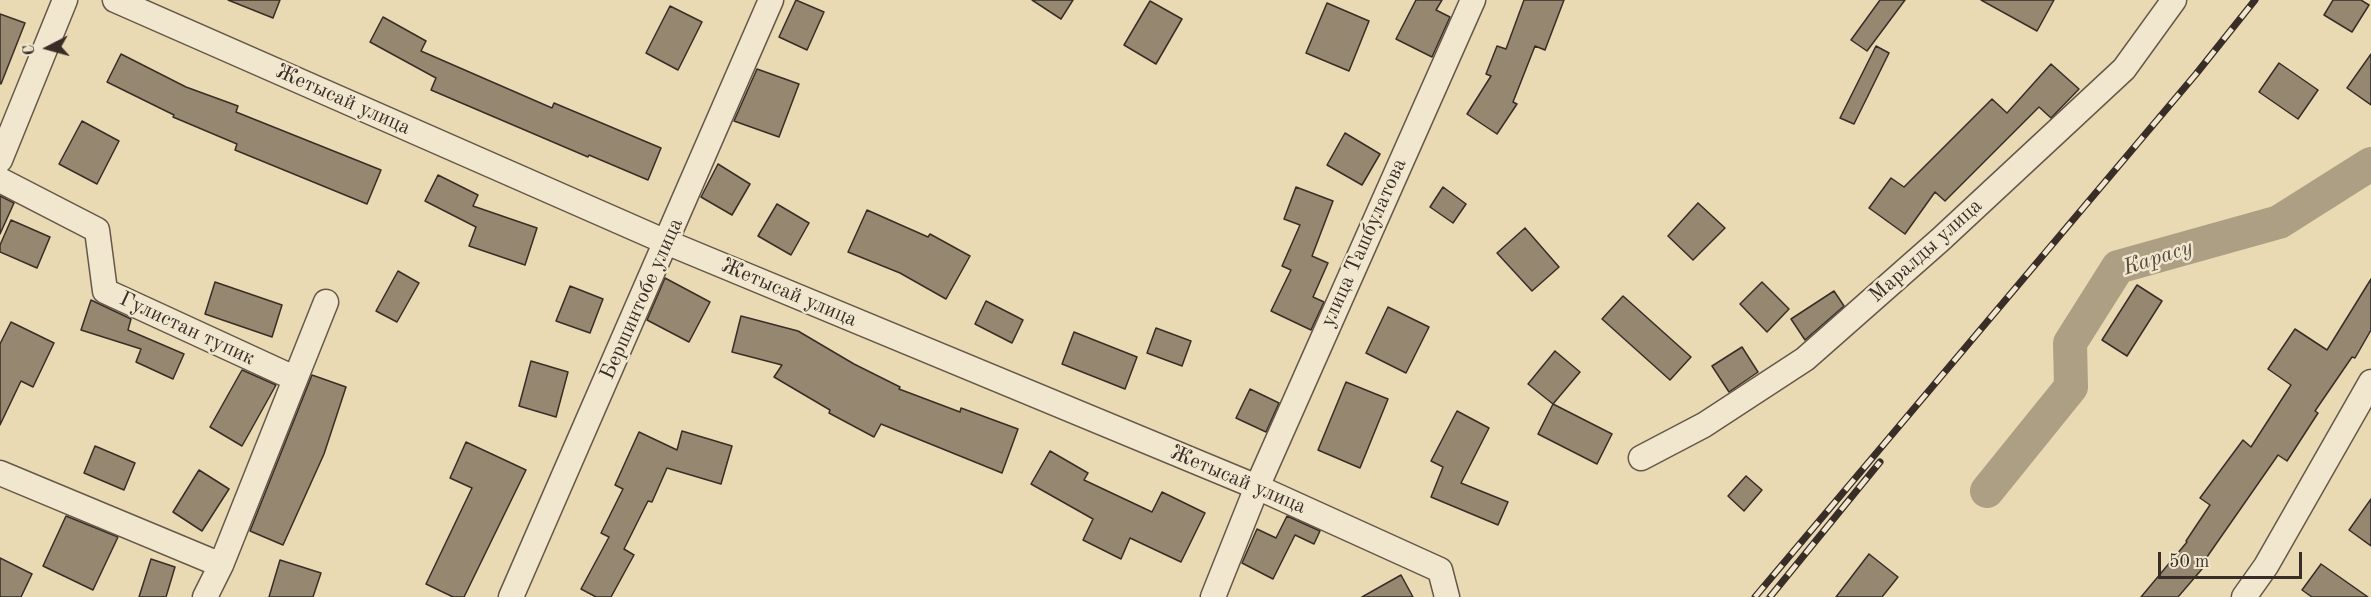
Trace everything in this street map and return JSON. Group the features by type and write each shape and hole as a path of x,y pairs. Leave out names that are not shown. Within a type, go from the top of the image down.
{"street":[{"path":"0,160 64,0"},
{"name":"Жетысай улица","path":"115,0 666,242 1257,487 1440,570 1447,597"},
{"name":"улица Ташбулатова","path":"1213,597 1257,487 1473,0"},
{"name":"Маралды улица","path":"1641,458 1704,424 1805,359 1940,240 2124,69 2174,0"},
{"name":"Бершинтобе улица","path":"511,597 768,1"},
{"name":"Гулистан тупик","path":"0,180 97,230 105,291 294,378"},
{"path":"205,597 221,565 326,302"},
{"path":"2244,597 2266,566 2371,382"},
{"path":"0,473 221,565"}],"building":[{"path":"228,0 280,0 273,18"},
{"path":"796,0 824,12 807,50 779,37"},
{"path":"1032,0 1073,0 1061,19"},
{"path":"1416,0 1442,0 1436,10 1450,17 1432,57 1396,39"},
{"path":"1524,0 1564,0 1545,50 1535,46 1513,102 1517,104 1497,134 1467,114 1491,76 1486,74 1497,46 1506,49"},
{"path":"1880,0 1905,0 1867,51 1851,40"},
{"path":"1981,0 2054,0 2037,31"},
{"path":"2333,0 2361,0 2369,5 2352,32 2324,15"},
{"path":"1150,1 1182,19 1156,64 1124,45"},
{"path":"1327,3 1369,21 1349,71 1306,53"},
{"path":"670,6 702,22 678,70 646,53"},
{"path":"0,14 25,23 1,84 0,83"},
{"path":"383,17 426,41 421,51 552,108 554,103 661,148 648,180 431,90 436,78 370,42"},
{"path":"1876,46 1889,53 1854,124 1840,118"},
{"path":"121,54 186,87 238,106 236,112 381,170 367,204 235,150 237,144 173,117 174,115 107,82"},
{"path":"2371,54 2371,105 2347,88"},
{"path":"2279,63 2318,90 2298,119 2259,92"},
{"path":"2051,64 2079,89 2051,118 2039,107 1945,201 1935,192 1905,234 1869,208 1891,178 1904,187 1992,99 2007,113"},
{"path":"757,69 799,84 779,137 734,121"},
{"path":"82,121 119,141 97,184 59,164"},
{"path":"1345,133 1380,154 1362,185 1327,165"},
{"path":"718,164 750,184 732,215 701,197"},
{"path":"438,175 478,195 473,206 537,228 525,265 469,246 476,227 425,201"},
{"path":"1296,187 1333,201 1312,256 1328,263 1313,297 1324,302 1311,330 1271,311 1291,270 1282,266 1300,225 1284,219"},
{"path":"1443,187 1466,204 1453,223 1430,207"},
{"path":"0,196 14,203 0,234"},
{"path":"1698,203 1725,228 1693,260 1668,236"},
{"path":"777,204 809,223 791,255 758,236"},
{"path":"867,210 928,237 930,234 970,256 946,299 900,273 848,252"},
{"path":"11,220 50,237 37,268 0,252 0,245"},
{"path":"1525,228 1559,267 1532,291 1497,253"},
{"path":"398,271 419,283 397,322 376,311"},
{"path":"665,278 710,302 689,342 647,320"},
{"path":"2371,279 2371,330 2355,358 2352,357 2315,411 2318,413 2287,461 2278,455 2200,567 2202,569 2178,597 2141,597 2187,542 2210,505 2200,498 2243,440 2251,447 2291,385 2268,369 2295,329 2327,350"},
{"path":"215,282 282,305 272,337 205,314"},
{"path":"1762,282 1789,309 1767,332 1740,304"},
{"path":"2137,285 2162,301 2127,356 2102,340"},
{"path":"570,286 603,299 590,333 556,321"},
{"path":"1834,291 1844,306 1805,340 1791,319"},
{"path":"1623,296 1691,357 1670,380 1602,319"},
{"path":"91,300 131,319 128,330 184,354 173,379 136,362 141,349 81,330"},
{"path":"986,301 1023,320 1012,343 975,324"},
{"path":"1388,307 1429,327 1406,373 1366,353"},
{"path":"741,316 798,331 854,364 900,387 899,389 960,412 961,408 1018,429 1002,473 881,424 874,437 829,413 830,410 774,377 782,365 732,352"},
{"path":"11,322 54,343 33,387 21,381 0,425 0,344"},
{"path":"1156,328 1191,341 1182,366 1147,353"},
{"path":"1074,332 1137,357 1125,389 1062,364"},
{"path":"1742,347 1758,372 1729,392 1712,366"},
{"path":"1555,351 1580,372 1553,404 1528,384"},
{"path":"531,361 568,372 556,417 519,406"},
{"path":"242,370 276,385 242,446 210,427"},
{"path":"312,375 346,387 324,454 283,545 250,531"},
{"path":"1346,382 1388,399 1360,468 1318,450"},
{"path":"1250,389 1279,403 1266,432 1236,418"},
{"path":"1553,404 1612,434 1597,464 1538,434"},
{"path":"1457,411 1489,428 1461,483 1508,502 1498,525 1431,497 1443,467 1431,461"},
{"path":"682,431 732,446 721,484 667,468 652,502 648,501 624,549 634,555 611,597 596,597 581,589 609,537 601,533 623,489 615,485 639,432 677,450"},
{"path":"466,442 526,470 464,597 453,597 426,584 472,488 450,478"},
{"path":"95,446 135,463 124,490 84,473"},
{"path":"1050,451 1088,473 1084,480 1152,512 1162,492 1205,513 1181,562 1130,538 1121,559 1083,540 1093,519 1031,484"},
{"path":"199,470 229,489 202,531 173,512"},
{"path":"1746,476 1762,490 1744,511 1728,496"},
{"path":"2371,499 2371,546 2349,530"},
{"path":"66,516 118,537 93,590 43,566"},
{"path":"1287,516 1320,531 1314,544 1295,535 1273,579 1242,563 1257,529 1276,538"},
{"path":"1869,554 1898,577 1882,597 1836,597"},
{"path":"0,558 32,574 21,597 0,597"},
{"path":"151,559 175,567 166,597 139,597"},
{"path":"280,560 321,573 313,597 269,597"},
{"path":"2321,564 2368,597 2312,597 2302,590"},
{"path":"1401,575 1413,597 1362,597"}],"waterway":[{"name":"Карасу","path":"1987,491 2071,387 2070,343 2118,267 2279,222 2371,164"}],"railway":[{"path":"1755,597 2196,74 2255,0"},
{"path":"1770,597 1880,462"}]}
